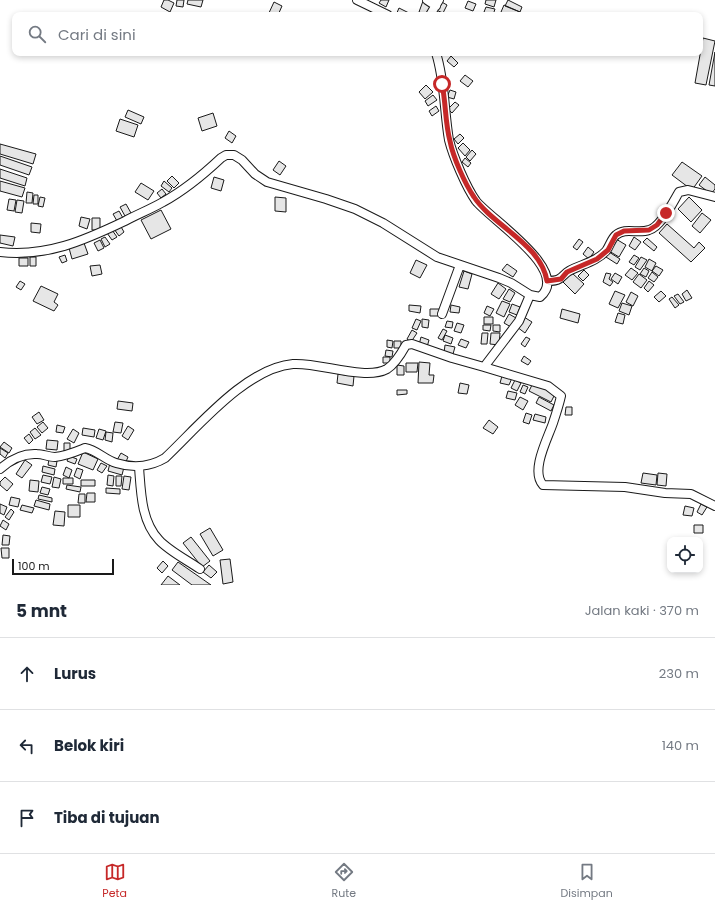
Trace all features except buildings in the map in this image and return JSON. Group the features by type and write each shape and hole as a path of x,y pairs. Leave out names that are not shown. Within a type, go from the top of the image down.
{"street":[{"path":"357,0 382,12"},
{"path":"427,0 437,3 432,12"},
{"path":"0,252 44,252 61,248 82,240 162,203 193,182 221,158 226,155 231,155 242,160 255,174 267,182 356,209 383,223 429,252 460,265 504,280 530,295 538,298 543,296 546,291 547,281 542,266 534,255 477,202 463,177 450,141 441,73 437,56"},
{"path":"547,281 561,279 567,272 597,259 608,250 616,235 624,231 649,230 654,228 679,192 688,190 715,197"},
{"path":"442,314 460,265"},
{"path":"484,367 519,321 530,295"},
{"path":"0,469 13,459 22,455 37,454 54,457 63,456 85,448 116,463 139,467 160,461 165,458 236,390 262,374 283,366 299,364 358,372 383,370 389,368 396,361 406,345 412,344 452,358 548,386 560,394 561,396 553,424 540,457 539,477 543,485 625,487 665,493 691,494 715,506"},
{"path":"139,467 142,501 150,528 159,540 166,546 200,568"}],"route":[{"path":"442,84 450,141 456,160 472,195 491,216 527,247 534,255 542,266 547,281 561,279 567,272 597,259 608,250 616,235 624,231 642,231 654,228 666,213"}]}
